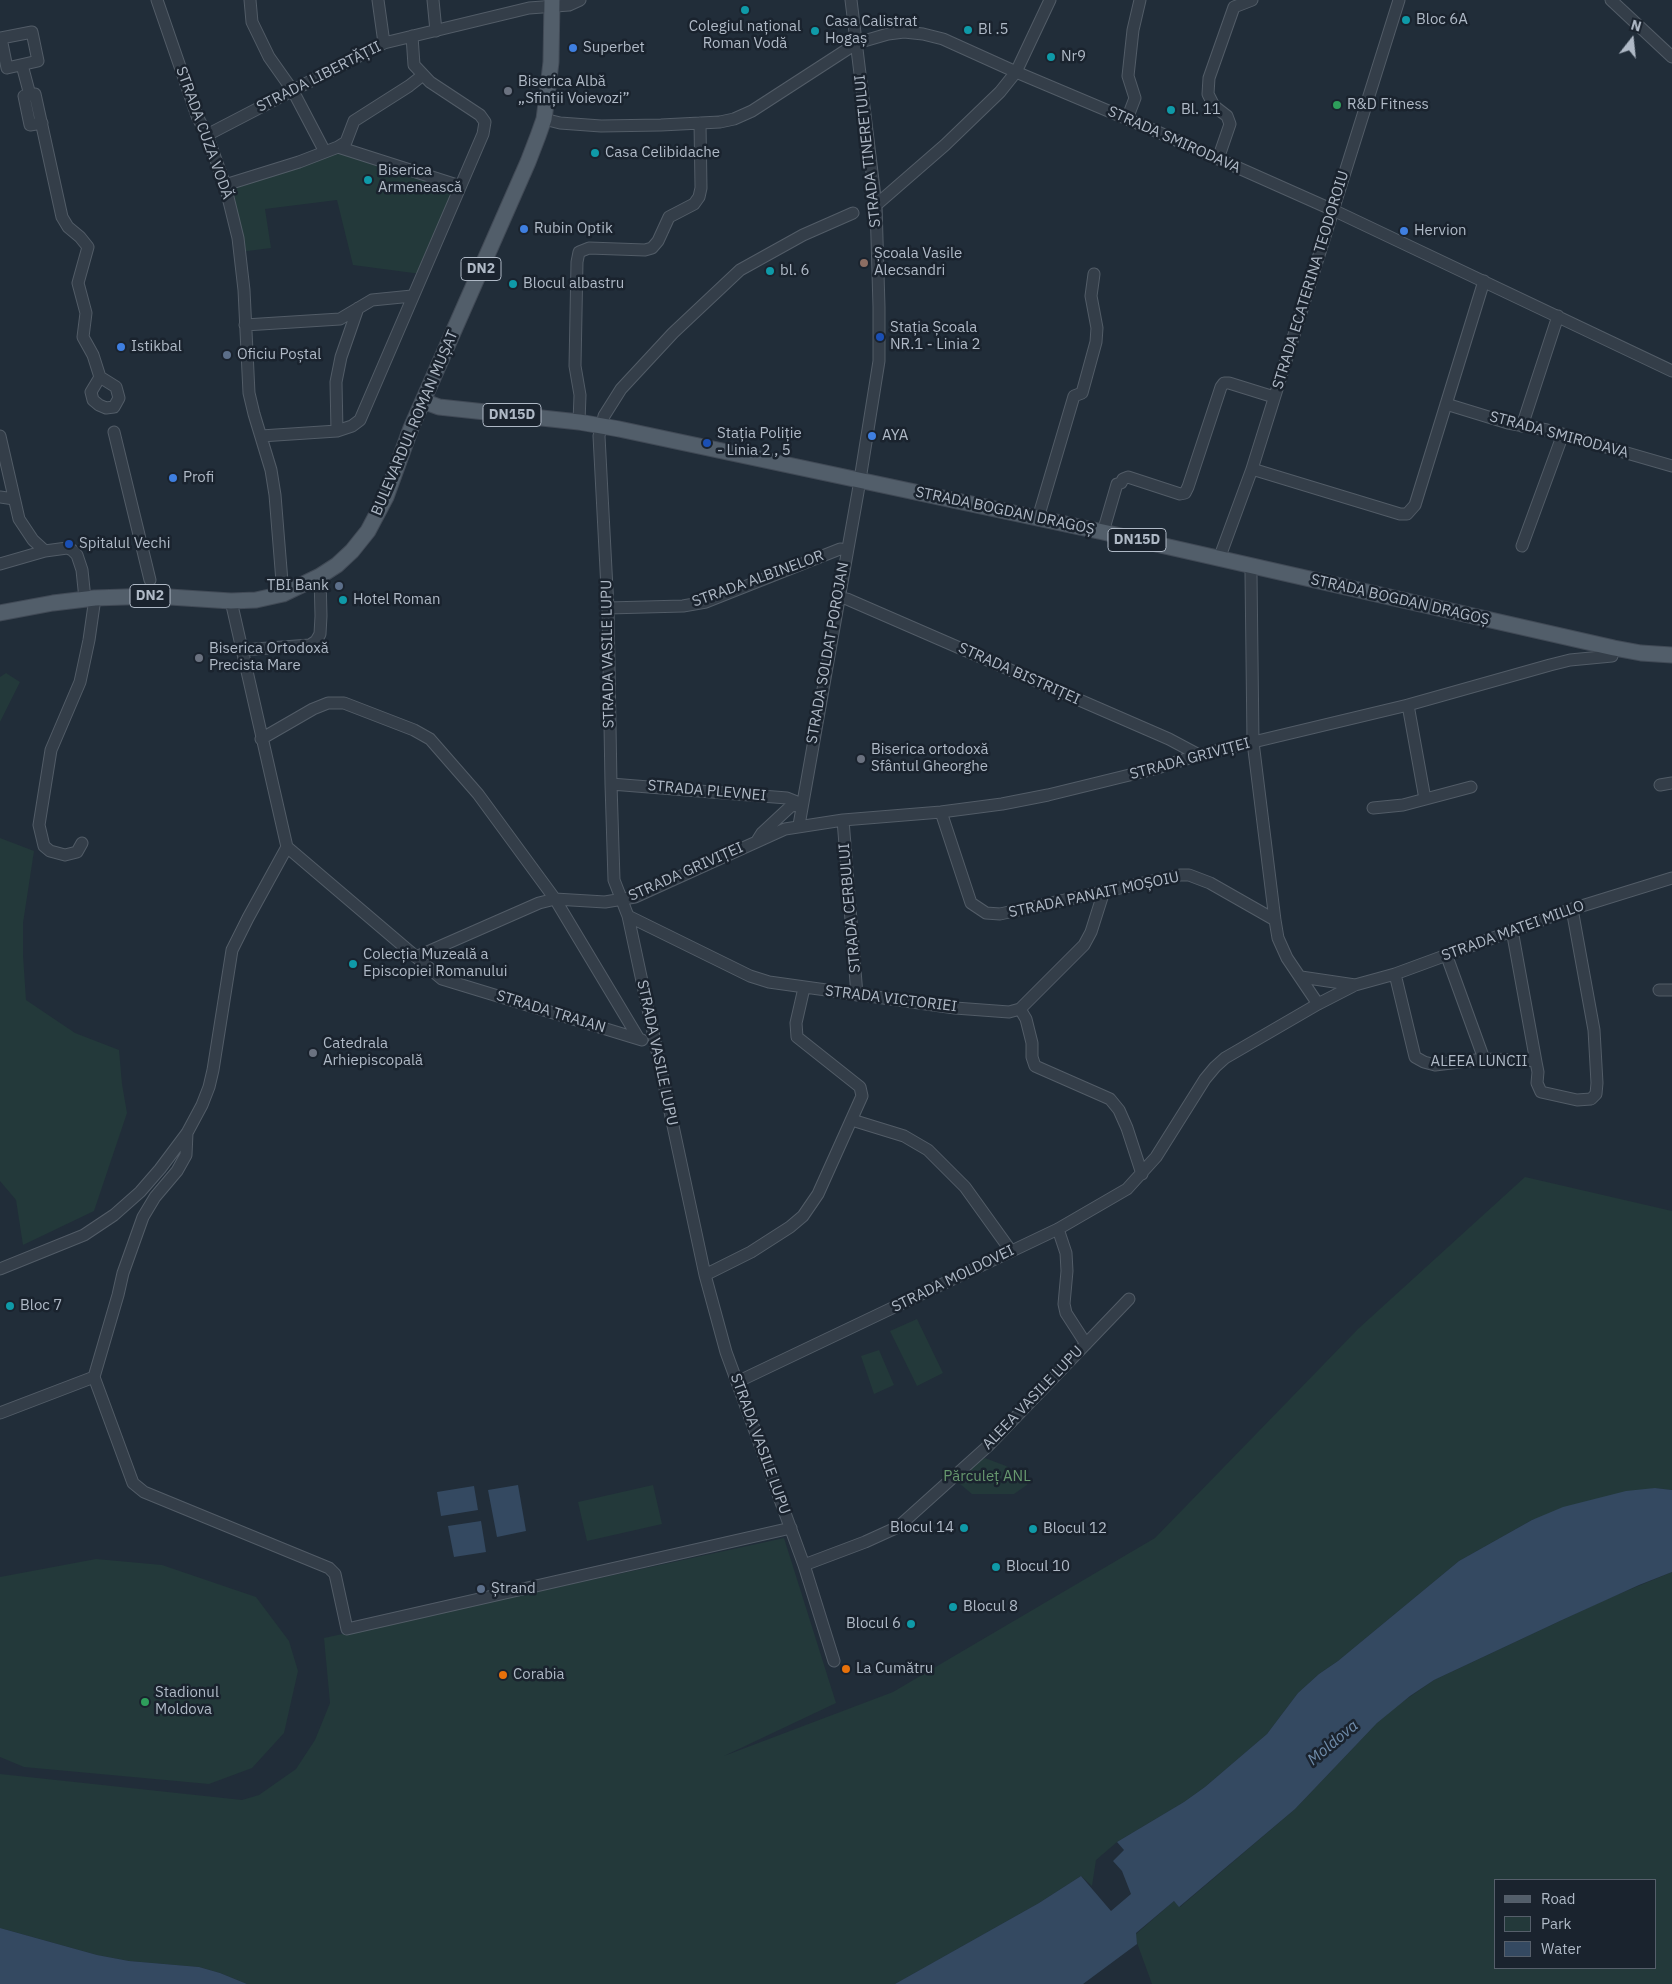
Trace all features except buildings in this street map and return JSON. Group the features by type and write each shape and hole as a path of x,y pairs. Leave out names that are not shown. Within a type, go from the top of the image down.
{"main road":[{"name":"BULEVARDUL ROMAN MUȘAT","path":"0,613 90,599 154,596 231,601 256,600 283,594 320,576 337,565 368,531 386,497 422,401 528,162 544,119 550,62 552,3"},
{"name":"STRADA BOGDAN DRAGOȘ","path":"422,401 439,408 602,425 1103,532 1614,648 1641,653 1672,655"}],"street":[{"name":"STRADA CUZA VODĂ","path":"157,0 198,116 225,185 238,238 249,393 271,470 275,495 283,594"},
{"path":"250,0 252,22 269,57 293,91 325,152"},
{"path":"378,0 384,43"},
{"path":"434,0 436,31"},
{"name":"STRADA LIBERTĂȚII","path":"207,135 384,43 529,8 552,3 569,5 580,0"},
{"name":"STRADA TINERETULUI","path":"851,0 876,205 879,307 878,361 859,480"},
{"path":"876,205 1000,92 1016,72 1050,0"},
{"path":"1127,119 1135,98 1128,76 1133,30 1140,0"},
{"path":"1218,159 1230,124 1227,116 1214,106 1208,94 1209,78 1234,7 1252,0"},
{"name":"STRADA ECATERINA TEODOROIU","path":"1219,558 1252,469 1399,0"},
{"path":"1612,0 1672,57"},
{"name":"STRADA SMIRODAVA","path":"544,119 560,123 601,126 700,123 734,119 752,111 857,43 888,34 904,32 923,34 943,39 1333,210 1672,371"},
{"path":"261,436 337,431 352,426 360,420 483,134 485,122 480,116 430,82 414,65 412,36"},
{"path":"22,65 30,95 24,96 30,125 42,123 62,217 68,227 88,247"},
{"path":"225,185 299,162 338,147 346,142 354,121 423,75"},
{"path":"579,422 580,396 574,366 578,257 580,252 589,248 645,250 652,248 658,241 669,217 694,204 701,188 700,123"},
{"path":"338,147 460,186"},
{"name":"STRADA VASILE LUPU","path":"834,1661 804,1565 726,1352 705,1275 628,916 614,880 610,784 608,608 599,436 604,416 621,389 673,333 740,270 803,235 853,212"},
{"path":"88,247 100,245"},
{"path":"88,247 78,283 86,313 83,337 93,355 100,377"},
{"path":"1038,518 1074,396 1082,394 1096,342 1097,328 1091,296 1094,274"},
{"path":"1252,469 1400,514 1408,514 1415,505 1484,281"},
{"path":"245,325 340,319 372,300 412,296"},
{"path":"337,431 336,382 341,357 358,308"},
{"path":"1522,426 1558,316"},
{"path":"1103,532 1117,484 1121,483 1123,479 1128,477 1180,494 1185,493 1224,383 1274,397"},
{"name":"STRADA SMIRODAVA","path":"1446,404 1508,423 1563,434 1672,466"},
{"path":"114,432 150,580"},
{"path":"1522,546 1563,434"},
{"path":"0,436 4,469 19,519 33,540 45,551"},
{"name":"STRADA SOLDAT POROJAN","path":"799,826 859,480"},
{"path":"0,497 14,499"},
{"path":"0,564 45,551 67,548 77,555 82,570 90,599 89,640 80,682 51,750 39,825 44,846 50,851 65,855 77,852 82,843"},
{"name":"STRADA ALBINELOR","path":"608,608 683,606 706,602 840,549 846,550"},
{"path":"1252,567 1253,742 1275,920 1282,947 1318,1004"},
{"path":"242,650 310,645 316,641 320,634 320,576"},
{"name":"STRADA BISTRIȚEI","path":"838,597 847,599 1169,739 1199,755"},
{"path":"0,1269 84,1235 98,1227 140,1192 160,1169 187,1132 202,1105 213,1070 232,950 287,847 231,601"},
{"name":"STRADA GRIVIȚEI","path":"416,958 539,903 555,899 605,902 635,897 785,829 843,820 941,812 1002,804 1048,795 1154,769 1199,755 1408,705 1557,664 1612,656 1614,648"},
{"path":"261,739 313,709 328,703 344,703 414,730 430,739 478,794 555,899 639,1039"},
{"path":"1408,705 1425,799"},
{"path":"1660,785 1672,783"},
{"name":"STRADA PLEVNEI","path":"610,784 787,798 802,804"},
{"path":"1373,808 1403,805 1471,787"},
{"name":"STRADA GRIVIȚEI","path":"757,841 762,832 791,806 802,804"},
{"name":"STRADA PANAIT MOȘOIU","path":"941,812 971,903 986,914 1000,914 1170,876 1189,875 1210,883 1275,920"},
{"name":"STRADA CERBULUI","path":"843,820 857,996"},
{"name":"STRADA TRAIAN","path":"287,847 442,979 655,1044"},
{"name":"STRADA MATEI MILLO","path":"1156,1157 1205,1079 1215,1067 1225,1058 1318,1004 1354,985 1395,974 1512,930 1672,878"},
{"path":"1104,891 1091,932 1084,945 1020,1009 1026,1019 1032,1042 1032,1057 1035,1066 1110,1098 1119,1110 1142,1174"},
{"name":"ALEEA LUNCII","path":"1395,974 1415,1057 1435,1065 1484,1059 1518,1058 1536,1062 1537,1082 1541,1092 1578,1100 1591,1099 1596,1094 1597,1083 1594,1030 1572,910"},
{"name":"STRADA VICTORIEI","path":"628,916 750,976 769,982 857,996 991,1012 1009,1012 1020,1009"},
{"path":"1512,930 1536,1062"},
{"path":"1446,954 1484,1059"},
{"name":"STRADA MATEI MILLO","path":"1301,977 1354,985"},
{"path":"705,1275 751,1252 790,1227 803,1216 818,1194 862,1096 860,1087 797,1037 796,1024 804,988"},
{"path":"1658,990 1672,990"},
{"path":"852,1120 904,1136 928,1150 965,1187 1011,1251"},
{"path":"187,1132 186,1155 177,1171 155,1198 143,1217 123,1273 94,1377 133,1483 144,1492 329,1568 335,1574 347,1629 790,1528"},
{"name":"STRADA MOLDOVEI","path":"737,1382 1058,1229 1127,1189 1156,1157"},
{"path":"1058,1229 1066,1253 1067,1271 1064,1304 1066,1314 1086,1344"},
{"name":"ALEEA VASILE LUPU","path":"804,1565 865,1542 898,1527 988,1446 1129,1299"},
{"path":"0,1413 94,1377"}],"green space":[{"path":"338,147 460,186 421,274 353,265 337,200 265,209 271,248 240,252 225,185"},
{"path":"6,673 20,682 0,722 0,677"},
{"path":"0,838 34,851 23,923 26,1000 75,1033 119,1050 127,1113 94,1211 23,1245 16,1200 0,1181"},
{"path":"1525,1177 1672,1211 1672,1490 1655,1488 1532,1520 1459,1561 1338,1661 1319,1674 1298,1693 1267,1734 1205,1787 1184,1802 1117,1842 1096,1860 1092,1886 1081,1876 1039,1903 895,1984 247,1984 199,1967 129,1961 97,1955 0,1928 0,1774 242,1800 259,1795 296,1769 315,1740 330,1703 324,1638 784,1538 836,1703 724,1756 893,1692 1155,1538 1358,1329"},
{"path":"917,1319 943,1373 917,1386 890,1331"},
{"path":"879,1350 894,1385 874,1394 861,1356"},
{"name":"Părculeț ANL","path":"985,1458 1006,1466 1027,1480 1027,1485 1014,1494 972,1494 954,1479 966,1468"},
{"path":"653,1485 662,1524 587,1541 578,1502"},
{"name":"Stadionul Moldova","path":"96,1559 162,1565 256,1597 289,1641 298,1671 284,1733 252,1768 209,1784 24,1767 0,1757 0,1577"},
{"path":"1672,1572 1672,1984 1152,1984 1136,1940 1136,1934 1174,1901 1180,1907 1295,1809 1377,1723 1395,1707 1434,1680 1609,1598"}],"water":[{"path":"518,1485 526,1531 497,1537 488,1490"},
{"path":"474,1486 478,1510 441,1516 437,1492"},
{"name":"Moldova","path":"1655,1488 1672,1490 1672,1572 1639,1585 1434,1680 1410,1696 1377,1723 1295,1809 1179,1907 1174,1901 1136,1933 1137,1944 1083,1984 895,1984 1039,1903 1081,1876 1111,1911 1131,1894 1122,1871 1113,1861 1124,1850 1117,1842 1184,1802 1205,1787 1267,1734 1298,1693 1319,1674 1338,1661 1459,1561 1532,1520 1563,1507 1626,1491"},
{"path":"481,1521 486,1552 454,1557 448,1526"},
{"path":"0,1928 97,1955 129,1961 199,1967 247,1984 0,1984"}],"place":[{"name":"Colegiul național Roman Vodă","path":"745,10"},
{"name":"Bloc 6A","path":"1406,20"},
{"name":"Bl .5","path":"968,30"},
{"name":"Casa Calistrat Hogaș","path":"815,31"},
{"name":"Superbet","path":"573,48"},
{"name":"Nr9","path":"1051,57"},
{"name":"Biserica Albă „Sfinții Voievozi”","path":"508,91"},
{"name":"R&D Fitness","path":"1337,105"},
{"name":"Bl. 11","path":"1171,110"},
{"name":"Casa Celibidache","path":"595,153"},
{"name":"Biserica Armenească","path":"368,180"},
{"name":"Rubin Optik","path":"524,229"},
{"name":"Hervion","path":"1404,231"},
{"name":"Școala Vasile Alecsandri","path":"864,263"},
{"name":"bl. 6","path":"770,271"},
{"name":"Blocul albastru","path":"513,284"},
{"name":"Stația Școala NR.1 - Linia 2","path":"880,337"},
{"name":"Istikbal","path":"121,347"},
{"name":"Oficiu Poștal","path":"227,355"},
{"name":"AYA","path":"872,436"},
{"name":"Stația Poliție - Linia 2 , 5","path":"707,443"},
{"name":"Profi","path":"173,478"},
{"name":"Spitalul Vechi","path":"69,544"},
{"name":"TBI Bank","path":"339,586"},
{"name":"Hotel Roman","path":"343,600"},
{"name":"Biserica Ortodoxă Precista Mare","path":"199,658"},
{"name":"Biserica ortodoxă Sfântul Gheorghe","path":"861,759"},
{"name":"Colecția Muzeală a Episcopiei Romanului","path":"353,964"},
{"name":"Catedrala Arhiepiscopală","path":"313,1053"},
{"name":"Bloc 7","path":"10,1306"},
{"name":"Blocul 14","path":"964,1528"},
{"name":"Blocul 12","path":"1033,1529"},
{"name":"Blocul 10","path":"996,1567"},
{"name":"Ștrand","path":"481,1589"},
{"name":"Blocul 8","path":"953,1607"},
{"name":"Blocul 6","path":"911,1624"},
{"name":"La Cumătru","path":"846,1669"},
{"name":"Corabia","path":"503,1675"},
{"name":"Stadionul Moldova","path":"145,1702"}]}
